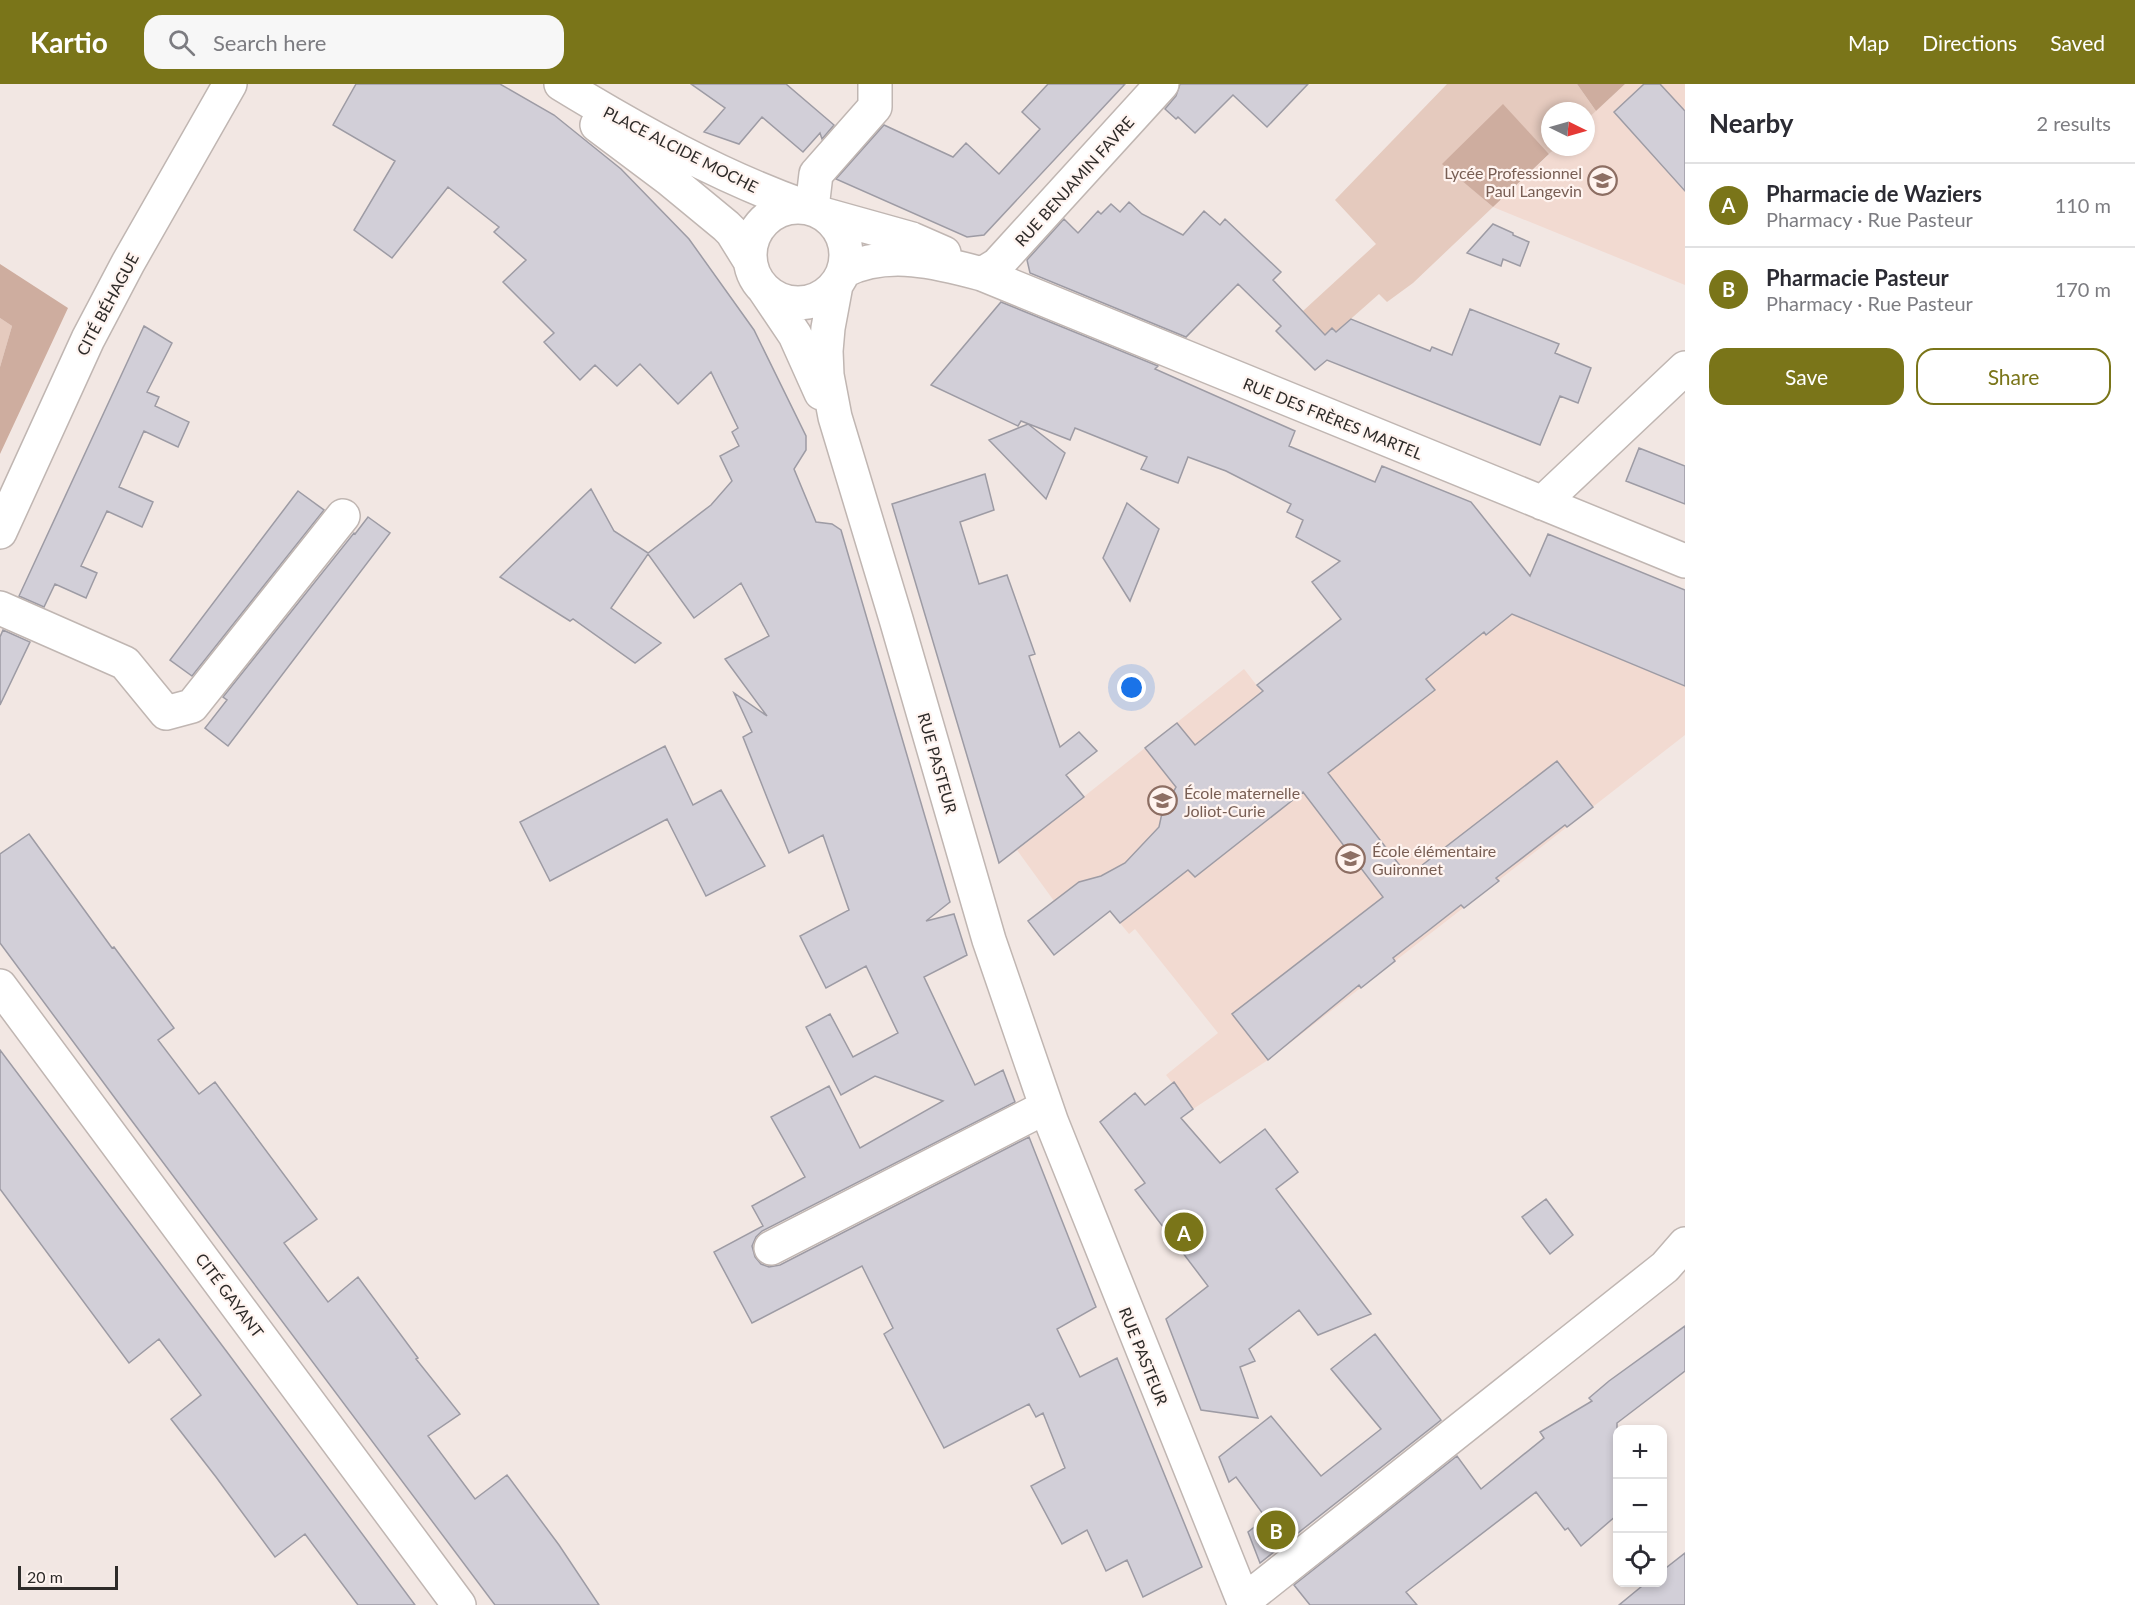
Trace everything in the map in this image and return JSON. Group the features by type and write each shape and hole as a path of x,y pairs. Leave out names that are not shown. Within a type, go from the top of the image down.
{"street":[{"name":"CITÉ BÉHAGUE","path":"0,532 87,339 230,84"},
{"name":"PLACE ALCIDE MOCHE","path":"550,84 615,140 669,179 726,226 732,232 757,275"},
{"name":"PLACE ALCIDE MOCHE","path":"561,84 673,148 765,192 813,210"},
{"path":"813,210 816,174 875,107 875,84"},
{"name":"RUE BENJAMIN FAVRE","path":"982,274 997,265 1162,84"},
{"path":"780,210 813,210 837,226 844,240 847,256 840,278 816,300 801,303 785,301 757,275 750,253 753,237 760,224 780,210"},
{"name":"RUE DES FRÈRES MARTEL","path":"813,210 923,243 982,274 1685,561"},
{"name":"RUE DES FRÈRES MARTEL","path":"840,278 857,264 904,260 952,266 982,274"},
{"name":"RUE PASTEUR","path":"757,275 795,335 823,399 835,417"},
{"name":"RUE PASTEUR","path":"840,278 828,328 826,351 827,375 835,417 979,907 1016,1024 1046,1107 1244,1603"},
{"path":"1542,503 1685,368"},
{"path":"0,608 125,663 166,713 192,706 343,516"},
{"name":"CITÉ GAYANT","path":"0,986 459,1605"},
{"path":"771,1248 1046,1107"},
{"path":"1244,1603 1665,1267 1685,1244"}],"shaded area":[{"path":"1447,84 1577,84 1590,102 1541,102 1541,145 1503,105 1443,164 1493,207 1413,283 1387,302 1379,294 1336,332 1332,328 1325,335 1303,311 1376,244 1335,200"},
{"path":"1577,84 1625,84 1596,111 1595,102 1590,102"},
{"name":"Lycée Professionnel Paul Langevin","path":"1625,84 1685,84 1685,285 1493,207 1547,156 1595,156 1595,112"},
{"path":"1503,104 1541,145 1541,156 1547,156 1493,207 1442,164"},
{"path":"0,264 68,308 0,454 0,367 12,326 0,318"},
{"path":"0,318 12,326 0,367"},
{"name":"École élémentaire Guironnet","path":"1492,606 1685,686 1685,735 1268,1060 1193,1109 1166,1075 1218,1033 1135,929 1129,934 1110,911 1070,923 1017,850 1244,669 1309,752"}],"building":[{"path":"356,84 500,84 554,115 621,169 689,239 754,330 806,436 806,450 794,469 816,522 832,524 841,530 950,902 926,921 954,914 967,955 924,977 975,1085 1003,1070 1015,1102 762,1231 752,1246 755,1257 761,1264 769,1267 780,1265 1029,1137 1096,1307 1057,1329 1080,1377 1117,1358 1202,1567 1143,1597 1127,1560 1106,1571 1087,1530 1062,1544 1031,1486 1065,1468 1043,1413 1036,1417 1029,1404 944,1448 884,1334 893,1328 862,1266 752,1323 714,1252 763,1226 752,1206 805,1177 771,1117 829,1086 860,1148 943,1101 875,1076 841,1095 806,1027 830,1014 853,1057 898,1033 866,966 826,988 800,936 849,910 823,835 789,853 743,737 752,732 734,693 767,716 725,659 769,636 741,583 694,618 648,554 611,608 661,643 635,663 573,619 570,621 500,577 591,489 614,531 648,553 711,505 732,481 720,456 739,446 732,432 738,428 711,372 678,404 640,364 617,386 595,365 580,380 544,342 554,333 503,282 526,260 494,232 499,227 448,187 392,258 354,230 395,161 333,125"},
{"path":"691,84 786,84 834,125 822,139 820,133 803,152 762,117 739,144 704,132 725,108"},
{"path":"1048,84 1125,84 984,235 967,237 836,179 884,125 953,157 966,143 999,174 1040,129 1022,112"},
{"path":"1180,84 1308,84 1267,127 1233,95 1195,133 1178,117 1176,119 1165,109 1176,96"},
{"path":"1644,84 1660,84 1685,111 1685,191 1614,112"},
{"path":"1129,202 1142,214 1183,235 1204,211 1220,225 1225,219 1281,272 1273,280 1325,335 1332,328 1336,332 1351,319 1430,351 1432,347 1452,355 1470,309 1559,344 1555,353 1591,368 1578,403 1560,396 1540,445 1327,360 1315,370 1276,331 1281,326 1238,284 1186,337 1030,273 1027,260 1064,219 1078,233 1098,211 1101,214 1111,204 1120,212"},
{"path":"1493,224 1529,242 1520,266 1503,259 1501,266 1467,253"},
{"path":"1001,302 1158,366 1155,369 1295,431 1289,446 1375,482 1382,466 1471,502 1530,576 1548,534 1685,590 1685,686 1512,614 1486,635 1484,632 1426,679 1435,690 1328,773 1408,876 1557,761 1593,807 1567,827 1565,825 1496,878 1499,881 1464,908 1461,905 1393,958 1395,961 1361,988 1359,985 1268,1060 1232,1014 1383,897 1303,792 1195,877 1188,870 1120,923 1110,911 1054,955 1028,921 1079,882 1101,876 1125,863 1159,827 1162,813 1176,787 1145,748 1177,723 1195,745 1263,691 1257,685 1341,619 1312,582 1340,561 1296,537 1303,520 1287,512 1291,504 1226,471 1188,457 1178,483 1141,469 1147,457 1075,428 1070,440 1021,421 1018,426 931,385"},
{"path":"144,326 172,343 147,392 159,397 155,406 189,422 178,447 144,431 119,487 153,502 142,527 107,511 81,566 97,573 86,598 55,584 44,607 19,596"},
{"path":"1028,424 1065,453 1046,499 989,440"},
{"path":"1639,448 1685,466 1685,504 1626,481"},
{"path":"985,474 994,510 960,522 979,584 1007,575 1035,654 1029,656 1060,747 1079,732 1097,751 1066,775 1084,797 999,863 892,504"},
{"path":"298,491 324,510 192,676 170,660"},
{"path":"1127,503 1159,529 1130,601 1103,558"},
{"path":"368,517 390,533 228,746 205,728 227,700 223,697"},
{"path":"3,630 30,642 0,705 0,637"},
{"path":"665,746 693,805 721,790 765,866 706,896 667,819 550,881 520,822"},
{"path":"29,834 174,1028 158,1040 199,1094 215,1082 317,1219 284,1243 328,1302 358,1277 418,1358 416,1359 460,1414 428,1436 475,1499 507,1475 559,1545 599,1605 495,1605 0,943 0,854"},
{"path":"0,1050 415,1605 358,1605 305,1534 275,1557 171,1419 201,1395 159,1339 129,1363 0,1189"},
{"path":"1174,1082 1193,1109 1181,1118 1220,1163 1265,1129 1298,1172 1276,1189 1371,1314 1318,1335 1299,1310 1249,1349 1255,1361 1240,1367 1258,1418 1201,1410 1166,1319 1208,1286 1135,1190 1145,1183 1100,1122 1135,1093 1145,1105"},
{"path":"1546,1199 1573,1235 1550,1254 1522,1217"},
{"path":"1685,1326 1685,1371 1617,1425 1613,1425 1613,1518 1581,1546 1568,1528 1565,1530 1536,1492 1406,1592 1417,1605 1310,1605 1294,1585 1457,1456 1481,1489 1544,1438 1540,1432 1592,1401 1589,1398"},
{"path":"1375,1334 1441,1420 1260,1563 1248,1532 1266,1518 1236,1477 1229,1482 1219,1457 1271,1416 1321,1476 1381,1429 1331,1369"},
{"path":"1685,1553 1685,1605 1619,1605 1641,1587 1667,1587 1667,1567"}],"place":[{"name":"Lycée Professionnel Paul Langevin","path":"1603,181"},
{"name":"École maternelle Joliot-Curie","path":"1163,801"},
{"name":"École élémentaire Guironnet","path":"1351,859"},
{"name":"Pharmacie de Waziers","path":"1184,1232"},
{"name":"Pharmacie Pasteur","path":"1276,1530"}]}
